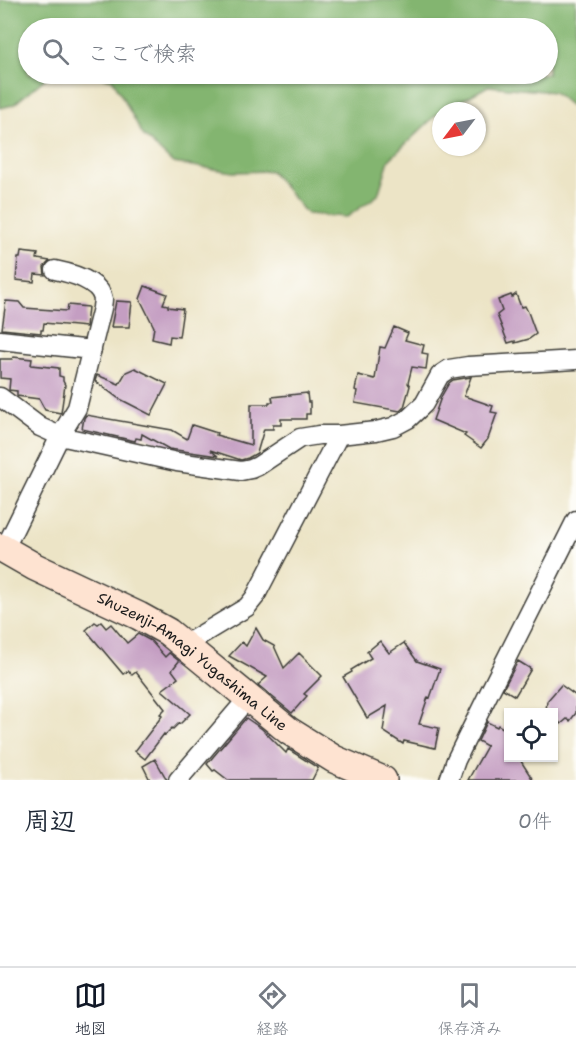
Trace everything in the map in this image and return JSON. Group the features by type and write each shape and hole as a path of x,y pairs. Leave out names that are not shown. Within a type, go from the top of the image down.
{"main road":[{"name":"Shuzenji-Amagi Yugashima Line","path":"2,549 168,632 289,731 333,759 383,780"}],"street":[{"path":"2,549 60,435 77,408 102,308 103,298 93,284 79,276 55,270"},
{"path":"0,340 92,350"},
{"path":"0,397 40,427 60,435 143,456 241,471 258,466 300,438 376,431 393,427 408,419 424,404 440,375 449,369 576,360"},
{"path":"184,645 247,607 255,597 339,435"},
{"path":"449,780 456,760 576,520"},
{"path":"178,780 248,698"}],"green space":[{"path":"0,0 576,0 576,110 554,92 488,86 459,102 432,102 432,119 389,160 378,195 347,217 307,214 271,171 233,172 173,163 143,135 115,84 558,84 558,18 18,18 18,84 39,84 13,105 0,108"}],"building":[{"path":"21,252 38,254 37,259 50,261 44,267 45,275 35,274 34,282 16,280 18,258"},
{"path":"145,286 167,294 163,304 183,309 179,337 170,336 169,343 152,339 154,327 140,299"},
{"path":"516,294 521,307 525,306 528,312 536,334 529,339 508,343 497,315 502,311 498,300"},
{"path":"6,301 19,302 24,308 67,311 68,305 88,307 86,327 44,323 41,333 2,329"},
{"path":"116,301 132,302 129,327 111,327"},
{"path":"394,327 408,333 405,340 424,345 422,353 428,354 426,369 412,367 408,383 410,386 404,407 400,411 355,403 358,375 375,379 380,347 385,348"},
{"path":"13,357 32,359 31,365 59,368 59,376 63,377 65,385 61,413 45,410 39,399 17,396 17,391 9,390 10,379 0,378 0,359 12,359"},
{"path":"135,368 167,384 151,415 118,398 95,381 97,375 119,384 126,372"},
{"path":"471,377 464,396 493,406 491,412 497,413 488,439 481,448 464,436 466,434 433,420 449,383 453,380"},
{"path":"307,393 310,414 306,414 306,419 281,419 281,425 273,425 273,429 264,429 257,453 241,460 210,450 218,456 169,449 142,434 141,439 136,438 135,441 82,429 86,415 172,430 187,439 192,425 251,445 251,404 269,404 273,402 272,397"},
{"path":"95,622 98,624 101,622 106,628 111,624 127,643 138,634 151,641 165,657 169,653 179,661 172,670 178,678 162,690 190,714 180,724 164,734 145,759 135,751 165,709 136,672 132,675 129,671 123,674 86,630"},
{"path":"256,628 263,640 274,646 284,668 299,653 322,676 304,694 307,696 292,713 258,685 267,677 229,656 242,642 246,646"},
{"path":"380,641 389,653 404,643 417,661 440,669 419,724 439,728 435,748 404,741 403,744 383,731 387,706 367,718 343,677 371,658 367,652"},
{"path":"518,661 531,669 515,696 503,689"},
{"path":"561,685 576,696 576,713 570,721 567,719 561,724 558,721 558,708 546,708 547,701"},
{"path":"246,718 262,729 286,753 288,749 318,768 312,780 228,780 215,770 213,771 207,764"},
{"path":"487,722 504,729 504,762 522,762 533,780 468,780 487,746 478,741"},
{"path":"155,759 167,780 150,780 143,766"}]}
